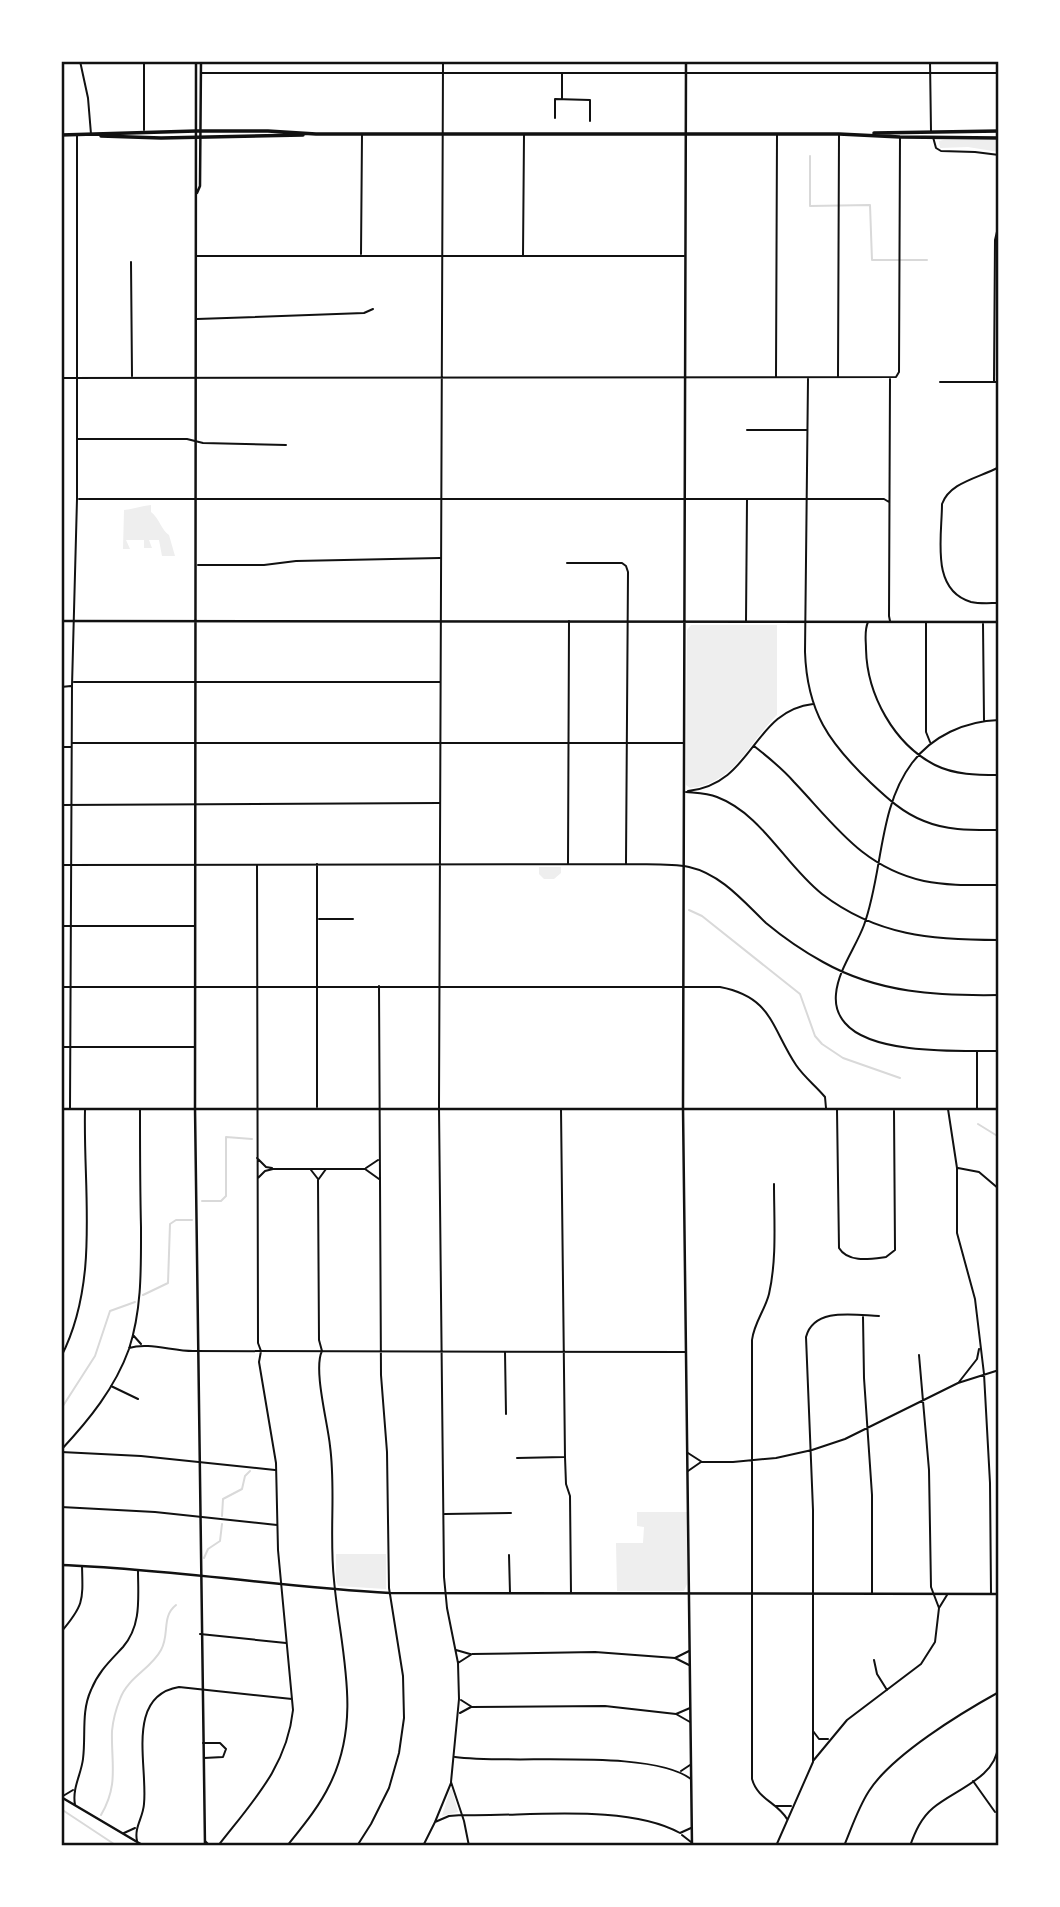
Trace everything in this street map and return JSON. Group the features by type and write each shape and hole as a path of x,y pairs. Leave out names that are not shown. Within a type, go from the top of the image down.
{"main road":[{"path":"61,135 144,131 443,135 999,131"},
{"path":"92,135 124,138 282,138 316,134"},
{"path":"869,134 900,138 999,138"}],"street":[{"path":"80,61 92,135"},
{"path":"144,61 144,131"},
{"path":"198,61 195,1108 200,1634 205,1846"},
{"path":"423,1846 451,1782 459,1699 458,1663 445,1594 439,1108 443,61"},
{"path":"686,61 683,1108 692,1845"},
{"path":"930,61 931,131 936,148 941,152 999,155"},
{"path":"198,73 999,73"},
{"path":"562,73 562,99"},
{"path":"555,118 555,99 590,100 590,121"},
{"path":"61,378 898,376 900,131"},
{"path":"523,256 524,134"},
{"path":"776,378 777,134"},
{"path":"838,378 839,134"},
{"path":"70,1109 72,682 77,499 77,135"},
{"path":"360,255 362,135"},
{"path":"994,382 995,240 999,223"},
{"path":"197,256 685,256"},
{"path":"131,262 132,377"},
{"path":"197,319 364,313 373,309"},
{"path":"890,377 888,616 891,622"},
{"path":"807,378 805,668 813,704 821,724 837,748 892,802 911,815 941,827 999,830"},
{"path":"940,382 999,382"},
{"path":"747,430 807,430"},
{"path":"76,439 187,439 203,443 286,445"},
{"path":"999,467 950,490 945,497 942,505 942,574 951,590 966,600 975,603 999,603"},
{"path":"77,499 884,499 889,502"},
{"path":"746,622 747,500"},
{"path":"197,566 441,558"},
{"path":"567,563 616,562 626,566 628,572 626,864"},
{"path":"61,621 999,622"},
{"path":"568,865 569,621"},
{"path":"868,622 866,654 874,692 895,730 919,755 933,764 952,772 999,775"},
{"path":"926,622 926,732 930,743"},
{"path":"983,622 984,721"},
{"path":"72,682 440,682"},
{"path":"61,687 72,687"},
{"path":"684,792 713,786 734,770 783,713 813,704"},
{"path":"999,720 965,726 930,743 898,785 866,920 836,990 837,1007 846,1024 860,1034 907,1048 999,1051"},
{"path":"61,747 196,743 684,743"},
{"path":"754,746 789,776 849,843 880,864 925,881 951,885 999,885"},
{"path":"713,786 713,795"},
{"path":"684,792 713,795 733,805 751,819 822,894 866,920 920,937 999,940"},
{"path":"61,805 440,803"},
{"path":"317,864 317,1108"},
{"path":"61,865 626,864 683,867 698,870 719,881 797,947 843,972 910,992 999,995"},
{"path":"218,1845 279,1762 290,1731 293,1699 281,1584 276,1470 260,1373 261,1351 258,1343 257,865"},
{"path":"317,918 353,919"},
{"path":"61,926 196,926"},
{"path":"61,986 683,986 729,989 759,1005 773,1021 801,1072 825,1097 826,1109"},
{"path":"357,1846 389,1787 402,1734 402,1676 390,1593 387,1452 381,1352 379,986"},
{"path":"61,1047 195,1047"},
{"path":"977,1051 977,1109"},
{"path":"61,1451 96,1410 111,1386 133,1335 141,1281 140,1108"},
{"path":"561,1108 565,1458 566,1484 570,1496 571,1594"},
{"path":"61,1109 999,1109"},
{"path":"61,1357 80,1310 85,1275 85,1109"},
{"path":"837,1109 839,1248 845,1256 867,1258 886,1258 892,1254 896,1245 894,1109"},
{"path":"948,1109 957,1168 957,1233 975,1299 984,1374 990,1483 991,1594"},
{"path":"257,1178 265,1171 273,1169 365,1169 374,1164 379,1156"},
{"path":"257,1158 266,1167 273,1169"},
{"path":"957,1168 978,1172 999,1189"},
{"path":"288,1846 313,1813 330,1783 341,1756 347,1728 348,1682 336,1590 332,1467 320,1379 322,1351 319,1340 318,1180 310,1169"},
{"path":"318,1180 326,1169"},
{"path":"365,1169 379,1180"},
{"path":"774,1184 773,1259 768,1295 755,1324 752,1340 752,1779 760,1797 787,1819"},
{"path":"863,1316 864,1378 872,1495 872,1594"},
{"path":"813,1762 812,1450 806,1343 808,1330 815,1321 825,1317 879,1316"},
{"path":"133,1335 142,1345"},
{"path":"129,1348 142,1345 166,1350 198,1351 686,1352"},
{"path":"958,1383 977,1359 980,1345"},
{"path":"505,1352 506,1413"},
{"path":"919,1355 929,1470 933,1594 939,1608"},
{"path":"687,1471 702,1462 752,1461 812,1450 868,1428 958,1383 999,1370"},
{"path":"111,1386 138,1399"},
{"path":"61,1451 199,1461 276,1470"},
{"path":"687,1452 702,1462"},
{"path":"517,1458 565,1458"},
{"path":"61,1507 278,1526"},
{"path":"443,1514 511,1513"},
{"path":"509,1555 510,1594"},
{"path":"61,1565 138,1569 336,1590 390,1593 999,1594"},
{"path":"61,1632 77,1614 81,1604 82,1566"},
{"path":"75,1805 74,1789 83,1758 85,1713 90,1690 103,1668 124,1646 135,1628 138,1611 138,1569"},
{"path":"776,1846 813,1762 829,1739 853,1714 913,1672 929,1653 937,1635 939,1608 947,1594"},
{"path":"200,1634 287,1643"},
{"path":"910,1846 919,1826 933,1808 990,1768 997,1756 999,1634"},
{"path":"454,1649 471,1654 595,1652 675,1658 690,1665"},
{"path":"675,1658 690,1651"},
{"path":"458,1663 471,1654"},
{"path":"874,1660 877,1674 887,1690"},
{"path":"138,1842 136,1827 144,1803 145,1714 154,1699 167,1690 179,1687 293,1699"},
{"path":"844,1846 867,1793 888,1767 998,1692"},
{"path":"459,1699 472,1707"},
{"path":"458,1715 472,1707 606,1706 676,1714 691,1722"},
{"path":"676,1714 691,1708"},
{"path":"812,1730 820,1739 829,1739"},
{"path":"202,1743 220,1743 226,1749 223,1757 203,1758"},
{"path":"454,1757 622,1762 680,1772 691,1780"},
{"path":"680,1772 691,1764"},
{"path":"973,1780 995,1812"},
{"path":"451,1782 470,1846"},
{"path":"74,1789 61,1797 144,1846"},
{"path":"774,1806 793,1806"},
{"path":"435,1822 449,1816 462,1815 632,1817 652,1821 680,1833 692,1845 698,1846"},
{"path":"124,1833 136,1827"},
{"path":"680,1833 687,1832 692,1827"},
{"path":"205,1840 210,1846"}],"shaded area":[{"path":"999,140 999,152 968,147 940,148 939,141"},
{"path":"151,505 151,512 169,535 175,556 162,556 159,540 149,540 152,548 144,548 144,540 126,540 130,549 123,549 124,510"},
{"path":"691,625 777,625 777,715 729,770 705,785 690,788 686,785 687,630"},
{"path":"539,867 561,867 561,873 554,879 544,879 539,874"},
{"path":"637,1512 687,1512 687,1584 684,1591 617,1591 616,1543 643,1543 644,1527 637,1526"},
{"path":"336,1554 386,1554 386,1589 338,1586"},
{"path":"452,1789 458,1812 442,1816 450,1790"}],"waterway":[{"path":"810,156 810,206 870,205 872,260 927,260"},
{"path":"689,910 702,916 800,994 815,1036 822,1044 843,1058 900,1078"},
{"path":"978,1124 999,1137"},
{"path":"202,1201 221,1201 226,1196 226,1137 252,1139"},
{"path":"143,1295 168,1283 170,1224 176,1220 192,1220"},
{"path":"61,1409 95,1356 110,1311 135,1302"},
{"path":"222,1516 223,1499 242,1489 245,1476 250,1471"},
{"path":"204,1558 208,1549 220,1541 222,1524"},
{"path":"101,1815 112,1784 112,1731 119,1703 128,1685 157,1657 164,1644 167,1620 176,1605"},
{"path":"61,1809 117,1846"}]}
